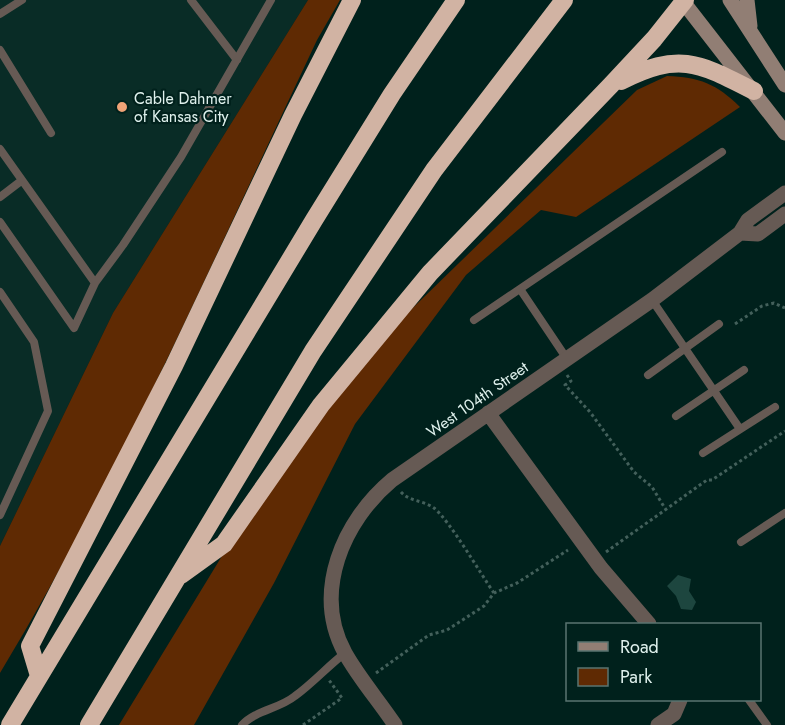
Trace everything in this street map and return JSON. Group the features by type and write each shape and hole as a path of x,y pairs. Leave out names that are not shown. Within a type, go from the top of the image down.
{"highway":[{"path":"39,676 30,646 174,366 292,115 352,0"},
{"path":"10,725 314,220 392,94 456,0"},
{"path":"89,725 313,351 410,205 482,104 564,0"},
{"path":"175,580 224,544 321,405 430,273 611,85 684,1"},
{"path":"611,85 648,67 671,63 691,63 711,69 754,91"}],"main road":[{"path":"730,0 785,85"},
{"path":"747,0 750,29"},
{"path":"684,1 785,133"}],"street":[{"name":"West 104th Street","path":"395,725 345,652 336,627 332,602 333,577 340,551 351,526 366,505 392,480 652,300 740,233 748,220 785,193"},
{"name":"West 104th Street","path":"740,233 758,234 785,214"},
{"path":"488,413 595,560 648,623"},
{"path":"658,725 674,714 679,701"}],"lane":[{"path":"0,14 21,0"},
{"path":"191,0 237,60"},
{"path":"0,222 74,328 95,283 181,157 271,0"},
{"path":"0,50 51,133"},
{"path":"0,148 21,181 95,283"},
{"path":"474,320 722,152"},
{"path":"0,196 21,181"},
{"path":"520,289 563,361"},
{"path":"0,292 34,342 48,411 0,515"},
{"path":"652,300 740,429"},
{"path":"648,375 686,350 719,324"},
{"path":"676,416 744,370"},
{"path":"703,453 775,407"},
{"path":"741,542 785,513"},
{"path":"242,725 249,717 295,697 322,670 345,652"},
{"path":"750,701 767,725"}],"path":[{"path":"735,324 762,306 774,303 785,308"},
{"path":"563,361 571,381 564,385 590,412 634,472 652,487 666,510"},
{"path":"595,560 707,480 712,480 785,431"},
{"path":"392,480 405,497 425,503 439,514 494,593"},
{"path":"365,681 429,635 447,630 484,606 494,593 517,583 581,541"},
{"path":"303,725 342,698 322,670"}],"shaded area":[{"path":"0,0 308,0 113,313 0,546"},
{"path":"678,575 691,579 689,591 696,602 692,610 681,609 676,596 667,586"}],"green space":[{"path":"308,0 340,0 317,40 127,440 45,597 0,673 0,546 113,313"},
{"path":"667,76 689,78 707,83 740,107 576,217 541,210 466,275 355,424 274,583 194,725 119,725 278,464 388,332 637,90"}],"place":[{"name":"Cable Dahmer of Kansas City","path":"122,107"}]}
